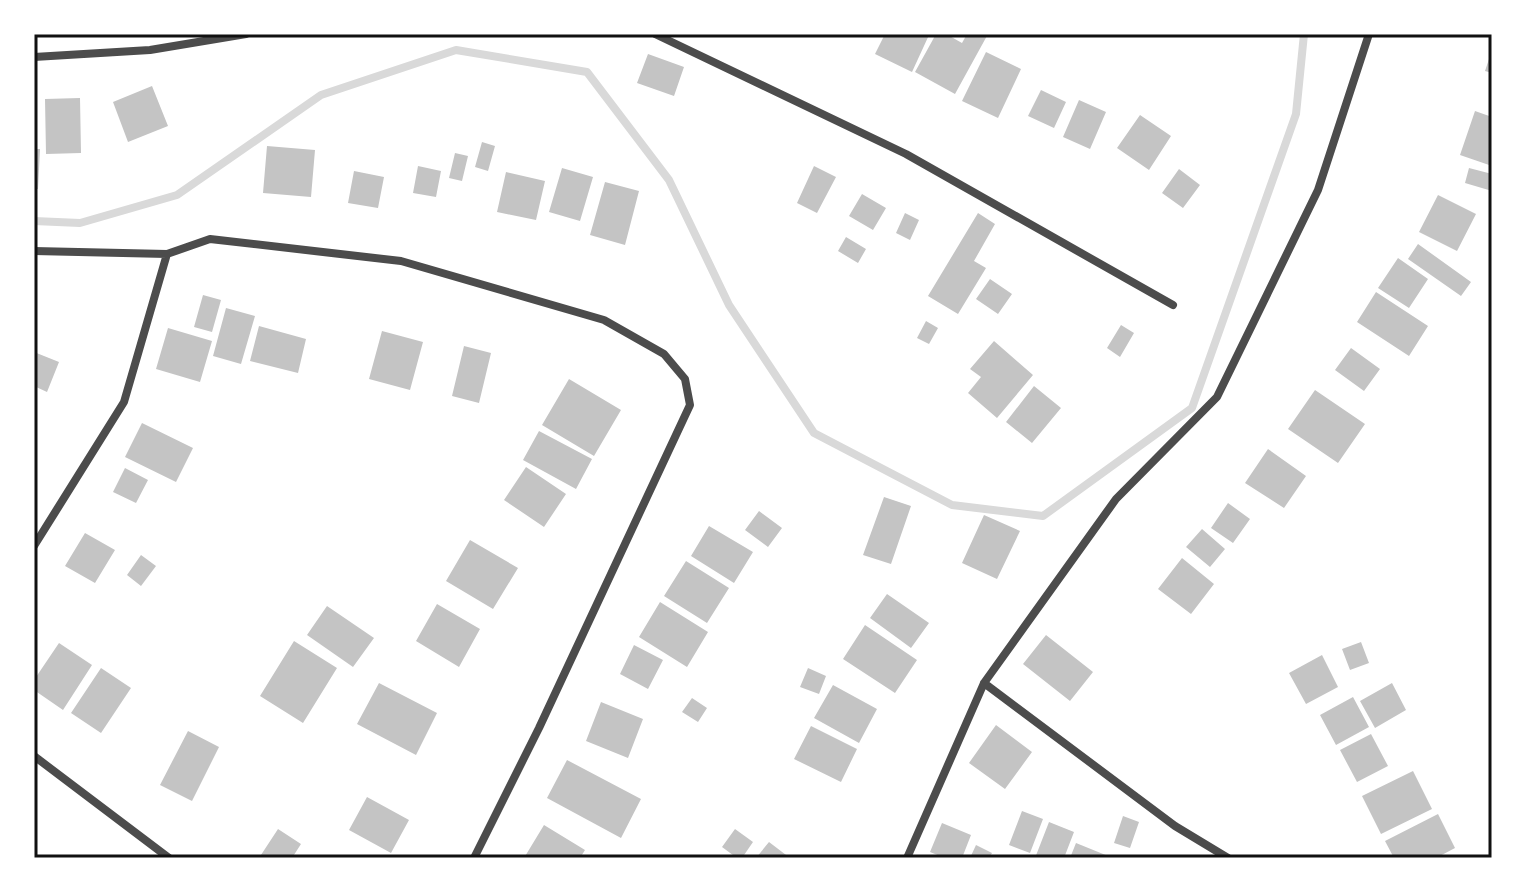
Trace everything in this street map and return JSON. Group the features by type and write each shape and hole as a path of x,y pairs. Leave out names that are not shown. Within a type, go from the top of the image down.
{"street":[{"path":"34,57 150,50 246,34"},
{"path":"655,34 906,154 1173,305"},
{"path":"907,858 984,683 1116,499 1217,397 1318,190 1369,34"},
{"path":"34,251 167,254 210,239 401,261 604,320 664,354 685,379 690,405 539,728 474,858"},
{"path":"34,546 124,402 167,254"},
{"path":"984,683 1175,826 1228,858"},
{"path":"34,756 169,858"}],"building":[{"path":"885,34 929,35 912,72 875,54"},
{"path":"936,34 946,34 962,43 967,34 988,34 955,94 915,72"},
{"path":"1492,50 1492,73 1485,71"},
{"path":"986,52 1021,69 998,118 962,101"},
{"path":"648,54 684,67 674,96 637,83"},
{"path":"152,86 168,126 128,142 113,102"},
{"path":"1041,90 1066,102 1054,128 1028,116"},
{"path":"80,98 81,153 46,154 45,99"},
{"path":"1079,100 1106,112 1090,149 1063,137"},
{"path":"1475,111 1492,117 1492,166 1460,155"},
{"path":"1140,115 1171,136 1149,170 1117,148"},
{"path":"482,142 495,146 488,171 475,167"},
{"path":"267,146 315,150 311,197 263,193"},
{"path":"34,149 40,149 38,189 34,189"},
{"path":"455,153 468,156 462,181 449,178"},
{"path":"418,166 441,171 436,197 413,193"},
{"path":"814,166 836,177 817,213 797,203"},
{"path":"562,168 593,177 580,221 549,212"},
{"path":"1469,168 1492,174 1492,191 1465,183"},
{"path":"1179,169 1200,185 1183,208 1162,193"},
{"path":"354,171 384,177 378,208 348,203"},
{"path":"506,172 545,181 536,220 497,212"},
{"path":"605,182 639,191 625,245 590,235"},
{"path":"862,194 886,208 873,230 849,216"},
{"path":"1438,195 1476,214 1457,251 1419,232"},
{"path":"905,213 919,220 910,240 896,233"},
{"path":"978,213 995,224 974,261 986,268 958,314 928,296"},
{"path":"846,237 866,249 858,263 838,251"},
{"path":"1418,244 1471,282 1461,296 1408,259"},
{"path":"1398,258 1428,279 1409,308 1378,288"},
{"path":"990,279 1012,294 998,314 976,299"},
{"path":"1376,292 1428,326 1409,356 1357,322"},
{"path":"203,295 221,300 212,332 194,327"},
{"path":"226,308 255,316 241,364 213,356"},
{"path":"926,321 938,328 929,344 917,338"},
{"path":"1121,325 1134,333 1120,357 1107,348"},
{"path":"259,326 306,339 298,373 250,361"},
{"path":"168,328 212,341 200,382 156,369"},
{"path":"382,331 423,342 410,390 369,379"},
{"path":"994,341 1033,375 997,418 968,393 981,377 970,369"},
{"path":"464,346 491,353 479,403 452,396"},
{"path":"1351,348 1380,369 1364,391 1335,370"},
{"path":"34,352 59,362 47,392 34,386"},
{"path":"569,379 621,410 594,456 542,425"},
{"path":"1034,386 1061,408 1032,443 1006,422"},
{"path":"1315,390 1365,424 1338,463 1288,429"},
{"path":"142,423 193,448 176,482 125,457"},
{"path":"539,431 592,459 576,489 523,460"},
{"path":"1268,449 1306,476 1284,508 1245,483"},
{"path":"526,467 566,494 544,527 504,500"},
{"path":"125,468 148,480 136,503 113,492"},
{"path":"884,497 911,506 891,564 863,555"},
{"path":"1228,503 1250,519 1233,543 1211,528"},
{"path":"759,511 782,528 768,547 745,530"},
{"path":"984,515 1020,531 997,579 962,563"},
{"path":"709,526 753,552 734,583 691,556"},
{"path":"1202,529 1225,549 1210,567 1186,547"},
{"path":"85,533 115,550 95,583 65,566"},
{"path":"470,540 518,568 493,609 446,581"},
{"path":"141,555 156,566 141,586 127,575"},
{"path":"1182,558 1214,584 1191,614 1158,589"},
{"path":"686,561 729,588 707,623 664,596"},
{"path":"887,594 929,623 911,648 870,618"},
{"path":"660,602 708,632 687,667 639,637"},
{"path":"437,604 480,629 459,667 416,641"},
{"path":"327,606 374,638 353,667 307,635"},
{"path":"865,625 917,660 895,693 843,659"},
{"path":"1046,635 1093,672 1070,701 1023,664"},
{"path":"294,641 337,668 303,723 260,696"},
{"path":"1361,642 1369,663 1350,670 1342,649"},
{"path":"59,643 92,665 63,710 34,690 34,680"},
{"path":"634,645 663,660 648,689 620,674"},
{"path":"1322,655 1338,687 1306,704 1289,673"},
{"path":"101,668 131,688 101,733 71,713"},
{"path":"808,668 826,676 819,694 800,687"},
{"path":"379,683 437,713 416,755 357,724"},
{"path":"1392,683 1406,710 1375,728 1360,701"},
{"path":"833,685 877,709 859,743 814,718"},
{"path":"1353,697 1369,727 1336,745 1320,715"},
{"path":"692,698 707,708 698,722 682,712"},
{"path":"601,702 643,719 628,758 586,741"},
{"path":"996,725 1032,752 1005,789 969,763"},
{"path":"811,726 857,749 841,782 794,759"},
{"path":"188,731 219,747 192,801 160,785"},
{"path":"1371,734 1388,766 1357,782 1340,750"},
{"path":"567,760 641,799 621,838 547,798"},
{"path":"1413,771 1432,809 1381,834 1362,796"},
{"path":"367,797 409,820 391,853 349,830"},
{"path":"1022,811 1043,819 1030,853 1009,845"},
{"path":"1438,814 1455,848 1436,858 1394,858 1385,841"},
{"path":"1123,816 1139,822 1130,848 1114,843"},
{"path":"1049,822 1074,832 1064,858 1035,858"},
{"path":"942,823 971,835 962,858 945,858 930,852"},
{"path":"544,825 585,850 580,858 524,858"},
{"path":"278,829 301,844 292,858 259,858"},
{"path":"735,829 753,842 742,858 737,858 722,847"},
{"path":"769,842 790,858 756,858"},
{"path":"1076,843 1113,858 1070,858"},
{"path":"976,845 992,853 989,858 970,858"}],"waterway":[{"path":"34,221 80,223 177,195 321,95 456,50 587,72 669,180 729,305 814,433 952,505 1043,516 1192,408 1296,114 1304,34"}]}
